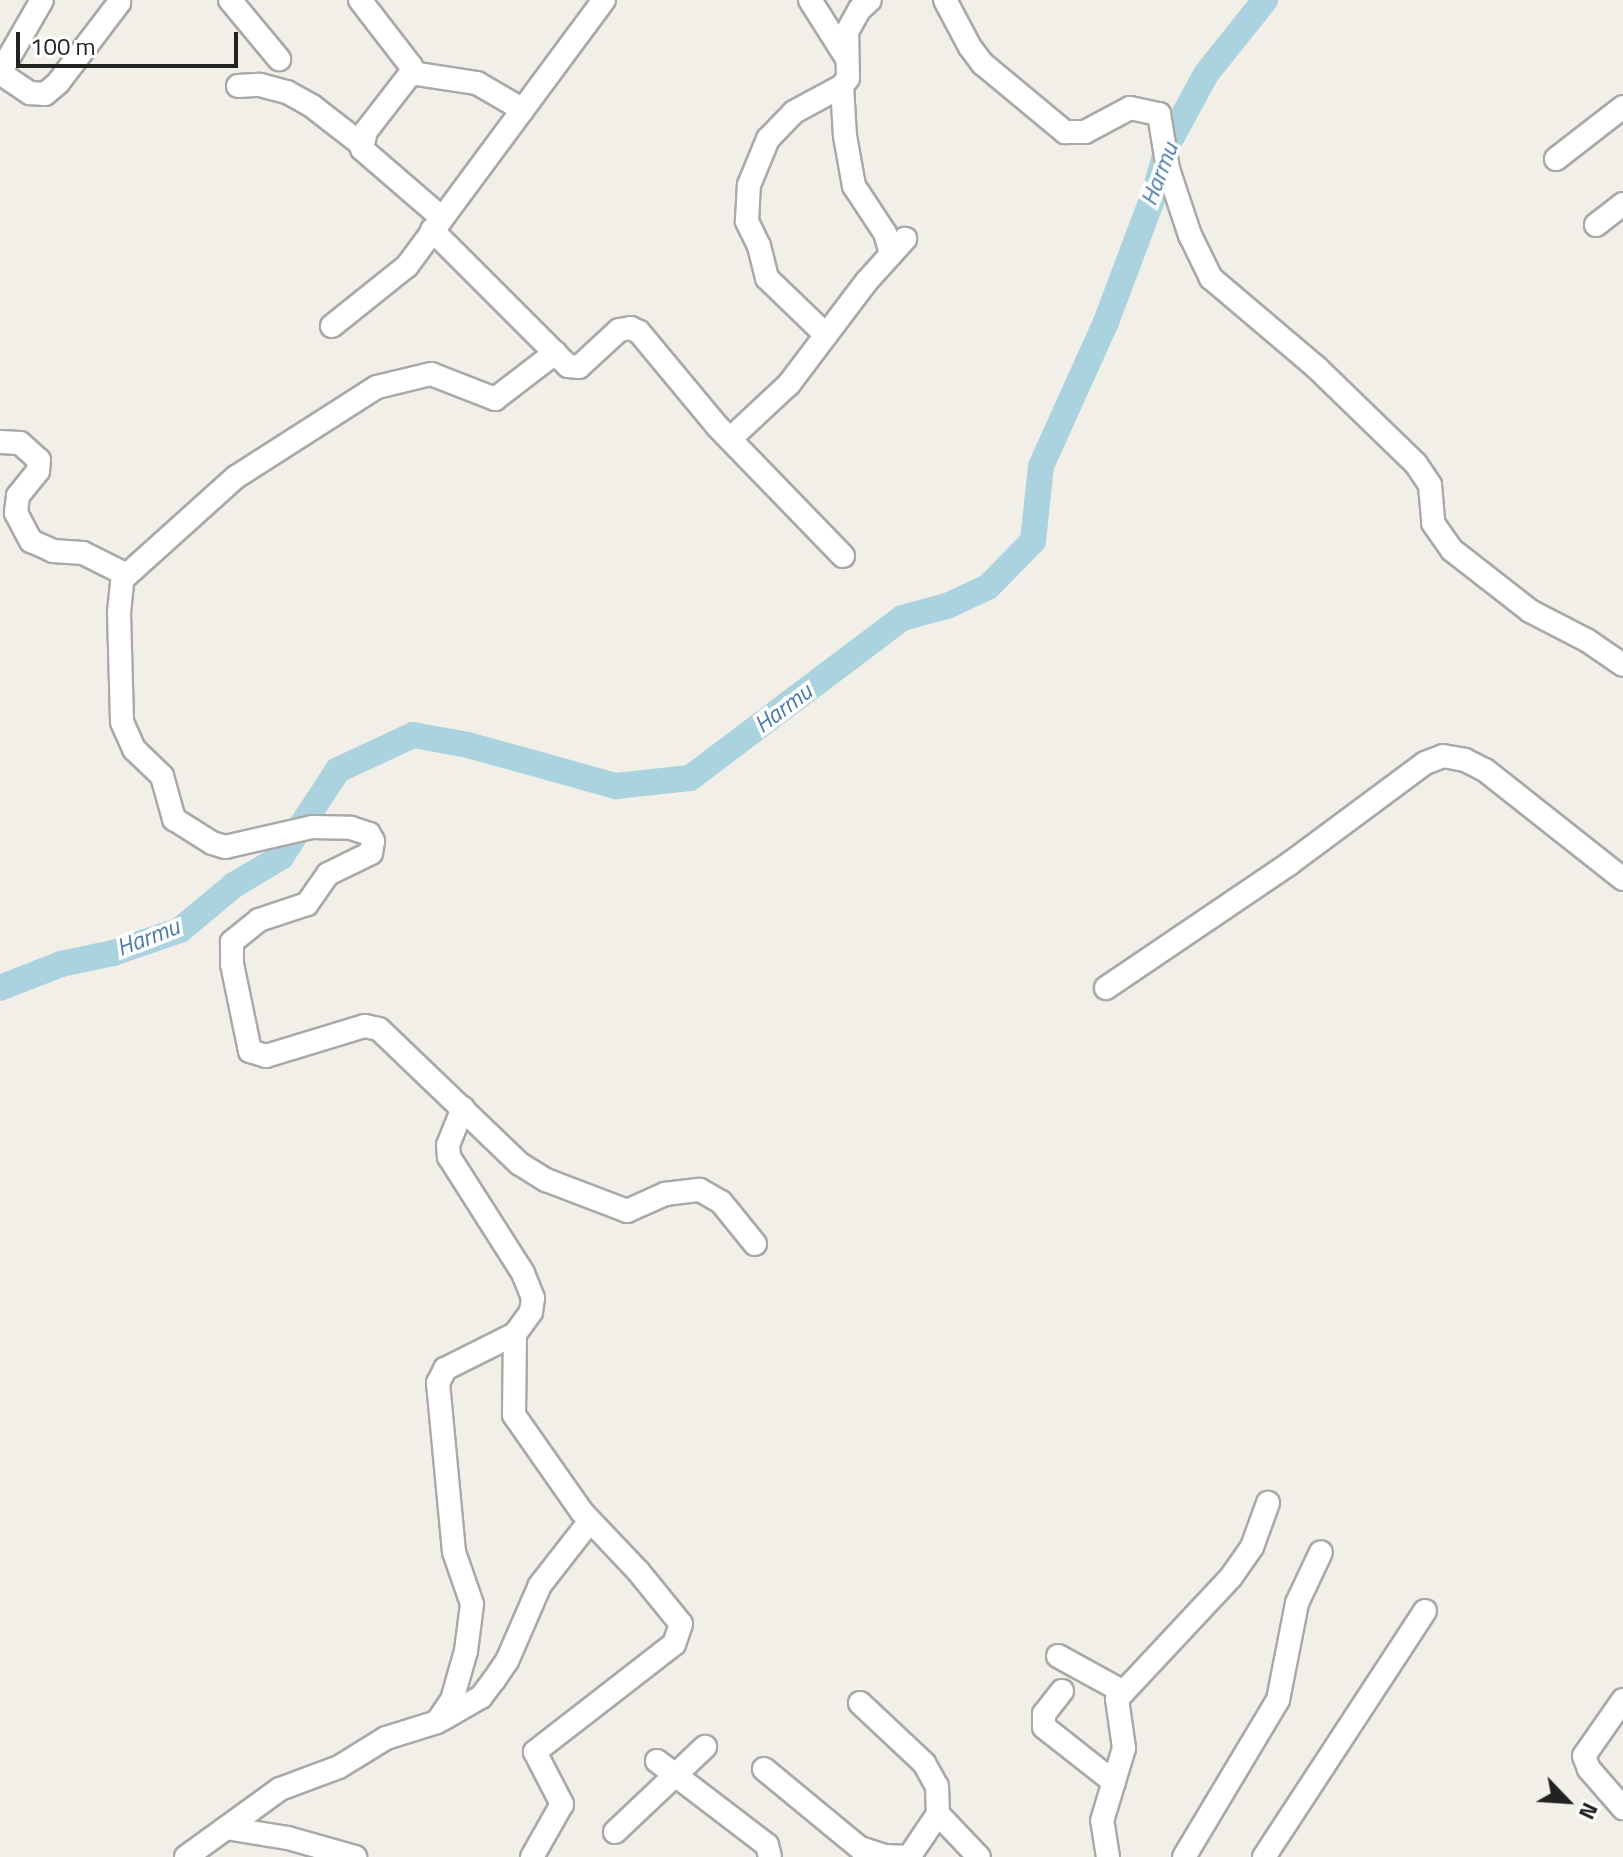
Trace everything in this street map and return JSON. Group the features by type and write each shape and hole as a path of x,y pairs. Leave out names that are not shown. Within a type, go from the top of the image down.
{"street":[{"path":"42,0 0,73 30,93 45,94 58,83 119,3"},
{"path":"230,0 279,59"},
{"path":"360,0 407,58 411,73"},
{"path":"332,326 407,266 604,0"},
{"path":"810,0 846,57"},
{"path":"730,439 789,384 898,247 854,186 845,136 842,86 849,72 847,32 853,18 870,0"},
{"path":"945,0 979,59 1065,132 1085,132 1130,108 1159,114 1168,169 1190,235 1211,278 1316,367 1416,464 1430,485 1433,523 1452,550 1530,611 1588,641 1623,665"},
{"path":"411,73 477,83 523,110"},
{"path":"361,144 366,131 411,73"},
{"path":"238,86 260,85 287,92 312,106 361,144 369,159 437,224 568,366 579,367 619,330 631,328 639,332 730,439 843,556"},
{"path":"826,335 767,278 746,214 749,185 768,139 807,102 842,86"},
{"path":"1556,159 1623,107"},
{"path":"1596,225 1623,204"},
{"path":"123,574 139,567 189,516 236,477 377,387 431,374 495,399 508,393 555,353"},
{"path":"0,442 20,443 39,460 38,471 18,496 16,513 31,541 53,551 83,553 123,574"},
{"path":"123,574 119,712 126,738 166,784 170,813 183,826 225,847 312,827 364,831 372,837 374,848 371,853 328,874 307,904 259,920 232,942 232,964 247,1047 263,1056 373,1027 398,1043 520,1164 546,1180 627,1211 665,1194 700,1190 721,1202 755,1244"},
{"path":"1106,988 1289,864 1425,763 1443,756 1465,760 1485,770 1623,879"},
{"path":"437,1722 448,1709 457,1686 472,1611 470,1594 454,1552 444,1429 438,1406 439,1379 445,1369 515,1334 531,1312 532,1293 523,1273 449,1157 448,1145 463,1108"},
{"path":"515,1334 514,1415 590,1521 681,1624 674,1644 535,1752 562,1804 532,1857"},
{"path":"1109,1855 1102,1821 1124,1748 1117,1699 1231,1577 1252,1547 1268,1503"},
{"path":"186,1857 280,1789 339,1767 386,1738 437,1722 471,1704 488,1688 507,1661 540,1585 590,1521"},
{"path":"1184,1857 1278,1700 1297,1603 1321,1552"},
{"path":"1264,1857 1425,1611"},
{"path":"1058,1656 1122,1691"},
{"path":"1062,1691 1044,1714 1044,1727 1114,1782"},
{"path":"1621,1802 1589,1769 1584,1756 1623,1700"},
{"path":"764,1769 860,1848 884,1856 909,1857 938,1814 937,1786 924,1763 860,1703"},
{"path":"615,1832 705,1747"},
{"path":"657,1761 767,1845 770,1857"},
{"path":"938,1814 979,1857"},
{"path":"226,1828 288,1838 355,1857"}],"waterway":[{"name":"Harmu","path":"0,988 61,964 113,953 180,930 234,885 281,857 338,770 413,735 468,745 616,786 690,778 902,618 947,606 988,587 1033,541 1041,466 1106,322 1154,194 1169,142 1206,74 1265,0"}]}
